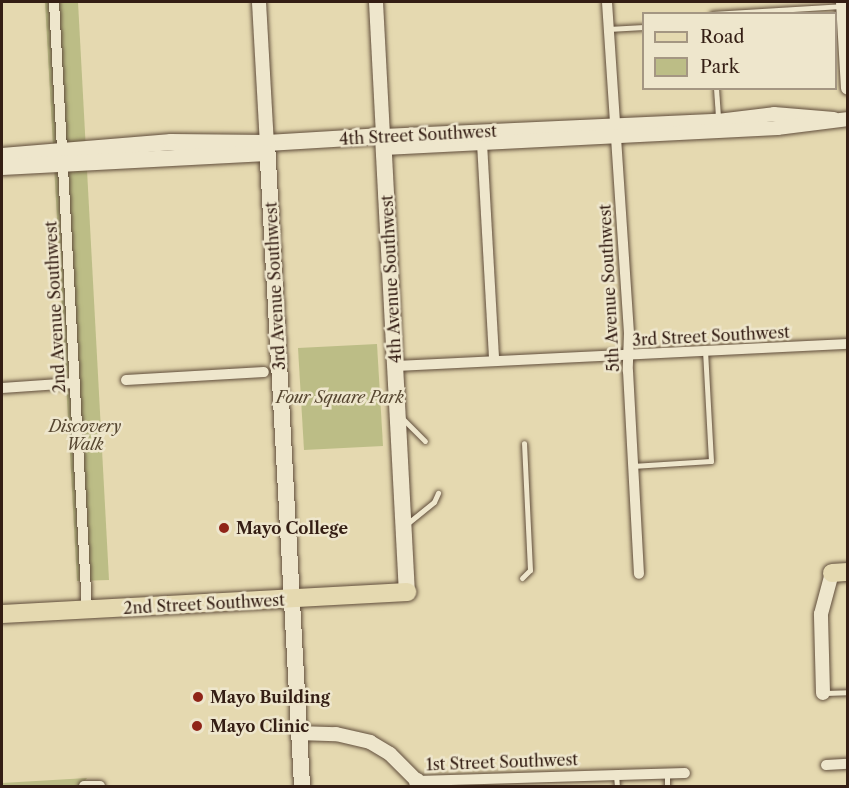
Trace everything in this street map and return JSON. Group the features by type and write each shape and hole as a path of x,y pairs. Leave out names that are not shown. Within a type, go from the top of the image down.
{"main road":[{"name":"4th Street Southwest","path":"2,167 171,142 267,148 383,142"},
{"name":"4th Avenue Southwest","path":"383,142 407,592"},
{"name":"3rd Avenue Southwest","path":"267,148 302,786"},
{"name":"4th Street Southwest","path":"2,156 62,158"},
{"name":"2nd Street Southwest","path":"2,614 407,592"}],"street":[{"name":"2nd Avenue Southwest","path":"54,2 87,610"},
{"name":"3rd Avenue Southwest","path":"259,2 267,148"},
{"name":"4th Avenue Southwest","path":"375,2 383,142"},
{"name":"5th Avenue Southwest","path":"607,2 639,574"},
{"path":"843,4 848,88"},
{"name":"4th Street Southwest","path":"383,142 482,143 615,132 774,114 841,119"},
{"name":"4th Street Southwest","path":"383,142 777,128 841,119"},
{"path":"482,143 494,362"},
{"name":"3rd Street Southwest","path":"396,366 848,344"},
{"path":"126,380 264,372"},
{"path":"2,388 74,383"},
{"path":"823,693 821,614 840,573"},
{"name":"1st Street Southwest","path":"298,733 336,734 370,742 390,754 417,784 685,773"},
{"path":"826,765 848,764"},
{"path":"84,786 100,786"}],"lane":[{"path":"738,12 843,4"},
{"path":"608,29 642,27"},
{"path":"716,90 717,121"},
{"path":"632,466 711,461 705,351"},
{"path":"398,414 425,441"},
{"path":"522,578 530,570 524,443"},
{"path":"404,525 420,516 438,493"},
{"path":"823,693 848,692"},
{"path":"667,774 667,786"},
{"path":"616,775 617,786"}],"green space":[{"name":"Discovery Walk","path":"45,2 78,2 109,580 77,581"},
{"name":"Four Square Park","path":"377,344 383,446 304,450 298,348"},
{"path":"87,778 81,786 2,786 2,783"}],"place":[{"name":"Mayo College","path":"224,528"},
{"name":"Mayo Building","path":"198,697"},
{"name":"Mayo Clinic","path":"197,726"}]}
